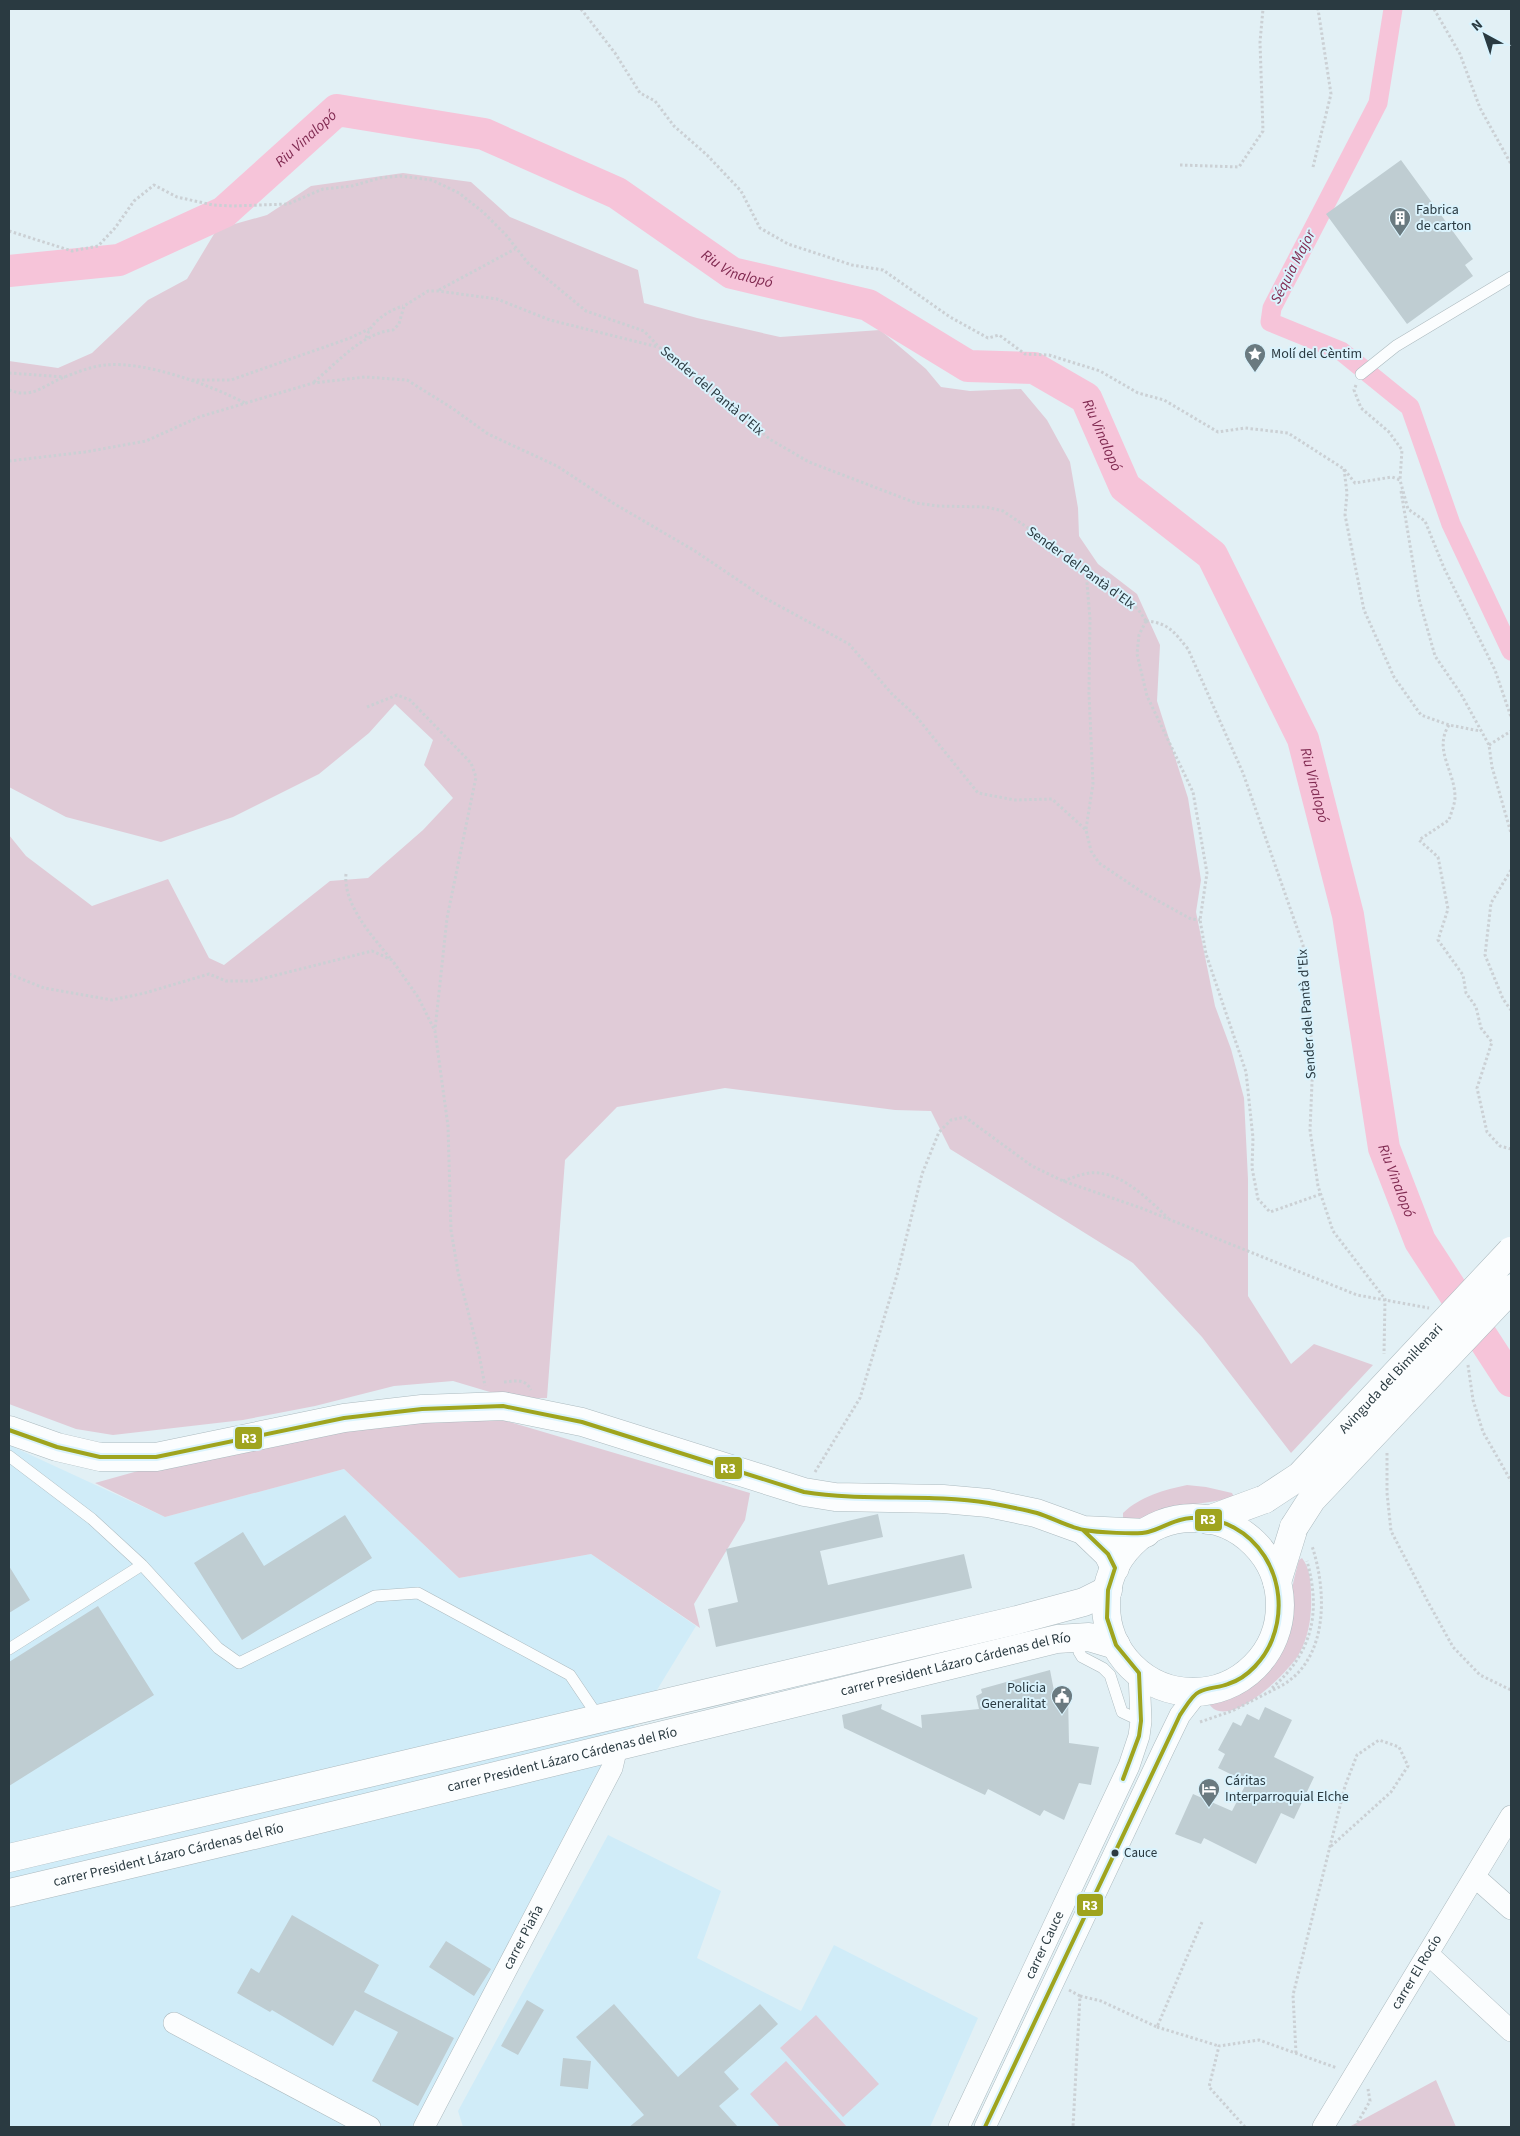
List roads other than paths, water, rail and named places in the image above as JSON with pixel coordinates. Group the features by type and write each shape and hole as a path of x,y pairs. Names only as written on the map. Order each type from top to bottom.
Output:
{"main road":[{"name":"Avinguda del Bimil·lenari","path":"1208,1520 1265,1499 1300,1476 1511,1252"},
{"name":"Avinguda del Bimil·lenari","path":"1277,1582 1302,1532 1312,1498 1511,1289"},
{"path":"9,1430 57,1447 100,1457 156,1457 344,1418 422,1409 503,1406 582,1422 804,1492 835,1497 943,1499 988,1504 1036,1513 1083,1530 1146,1533"},
{"path":"1083,1530 1108,1554 1112,1579 1107,1618 1116,1645 1140,1674 1174,1690 1198,1692 1230,1684 1247,1673 1262,1659 1272,1642 1278,1622 1280,1602 1277,1582 1269,1563 1257,1546 1235,1528 1208,1520 1176,1520 1146,1533 1123,1554 1112,1579"},
{"name":"carrer President Lázaro Cárdenas del Río","path":"9,1858 1051,1612 1084,1602 1112,1579"},
{"name":"carrer President Lázaro Cárdenas del Río","path":"9,1892 1048,1642 1088,1637 1116,1645"}],"street":[{"name":"carrer Cauce","path":"959,2127 1129,1766 1142,1721 1140,1674"},
{"name":"carrer Cauce","path":"985,2127 1180,1715 1198,1692"},
{"name":"carrer Piaña","path":"424,2127 612,1768 617,1747"},
{"name":"carrer El Rocío","path":"1323,2127 1511,1816"},
{"path":"1475,1877 1511,1910"},
{"path":"1428,1954 1511,2031"},
{"path":"174,2023 370,2127"}],"lane":[{"path":"1360,374 1396,346 1511,277"},
{"path":"9,1456 92,1519 142,1565 218,1648 239,1663 375,1596 418,1593 570,1675 600,1720"},
{"path":"9,1649 142,1565"},
{"path":"1076,1637 1082,1657 1103,1668 1110,1675 1122,1712 1142,1721"},
{"path":"9,1645 22,1640"}],"waterway":[{"name":"Séquia Major","path":"1393,9 1378,103 1272,308 1270,322 1341,351 1410,407 1451,524 1511,651"},
{"name":"Riu Vinalopó","path":"9,271 119,260 224,212 337,110 484,134 617,193 732,273 868,305 968,366 1034,368 1086,398 1125,487 1212,555 1303,739 1348,915 1384,1148 1420,1241 1511,1381"}],"place":[{"name":"Fabrica de carton","path":"1400,237"},
{"name":"Molí del Cèntim","path":"1255,373"},
{"name":"Policia Generalitat","path":"1062,1715"},
{"name":"Cáritas Interparroquial Elche","path":"1209,1808"},
{"name":"Cauce","path":"1115,1853"}]}
